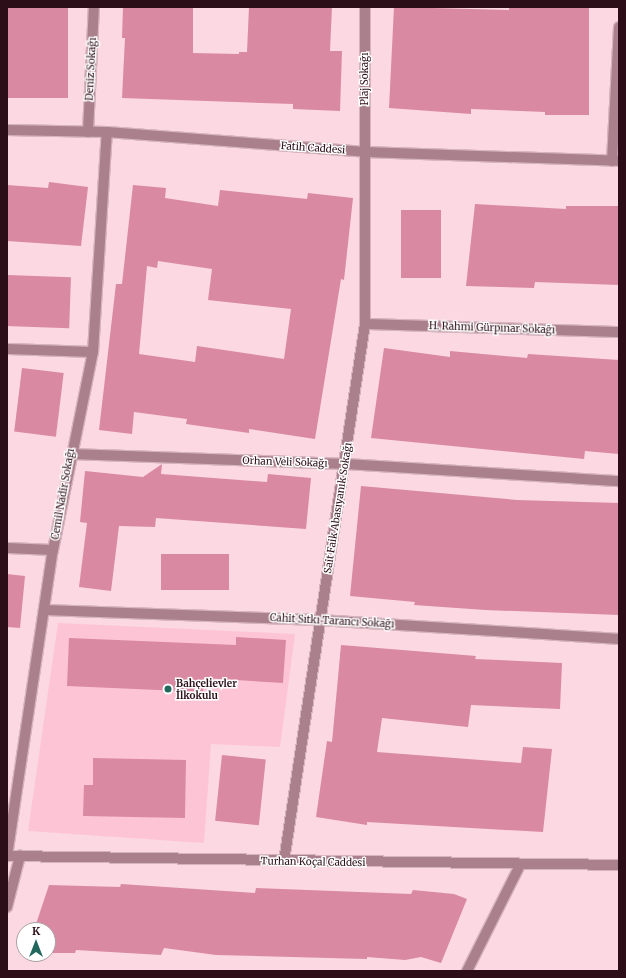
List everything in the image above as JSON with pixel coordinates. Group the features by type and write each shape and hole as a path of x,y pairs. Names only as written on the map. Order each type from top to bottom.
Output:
{"street":[{"name":"Deniz Sokağı","path":"88,132 94,7"},
{"name":"Plaj Sokağı","path":"365,7 365,152"},
{"path":"616,161 619,26"},
{"name":"Fatih Caddesi","path":"7,130 108,132 365,152 616,161"},
{"name":"Cemil Nadir Sokağı","path":"7,856 53,550 71,454 93,352 108,132"},
{"name":"Sait Faik Abasıyanık Sokağı","path":"284,861 319,620 346,464 365,324 365,152"},
{"name":"H. Rahmi Gürpınar Sokağı","path":"365,324 619,332"},
{"path":"7,348 93,352"},
{"name":"Orhan Veli Sokağı","path":"71,454 346,464 619,481"},
{"path":"7,548 53,550"},
{"name":"Cahit Sıtkı Tarancı Sokağı","path":"45,610 319,620 619,639"},
{"name":"Turhan Koçal Caddesi","path":"7,856 520,865 619,865"},
{"path":"7,907 20,856"},
{"path":"467,971 520,865"}],"shaded area":[{"name":"Bahçelievler İlkokulu","path":"58,623 295,634 280,747 211,744 204,843 28,831"}],"building":[{"path":"7,7 68,7 68,98 7,98"},
{"path":"123,7 193,7 193,53 239,54 239,52 247,52 249,7 332,7 330,51 342,51 340,111 293,109 293,104 122,98 125,38 122,38"},
{"path":"394,7 509,10 509,7 589,7 589,115 545,115 545,112 471,109 471,114 389,108"},
{"path":"49,182 88,187 81,246 7,241 7,185 48,188"},
{"path":"133,185 166,188 165,198 218,206 220,190 307,199 308,193 353,198 344,280 341,279 315,439 249,429 249,433 186,424 187,419 134,412 132,434 99,430 116,284 122,284","holes":["158,261 212,269 208,300 291,309 284,359 197,346 195,362 139,354 147,266 157,268"]},
{"path":"475,204 566,209 566,206 619,206 619,285 535,282 534,288 466,286"},
{"path":"401,210 441,210 441,278 401,278"},
{"path":"7,275 71,277 69,328 7,326"},
{"path":"384,348 450,357 450,351 527,358 528,354 619,360 619,454 585,451 584,459 371,438"},
{"path":"22,368 64,373 56,437 14,432"},
{"path":"162,464 161,474 267,482 268,474 311,478 306,529 156,518 155,527 119,526 111,591 79,587 87,523 80,522 85,471 143,477"},
{"path":"361,486 517,500 619,503 619,615 485,610 414,605 415,602 350,596"},
{"path":"161,554 229,554 229,590 161,590"},
{"path":"7,574 25,576 20,628 7,627"},
{"path":"236,637 286,640 283,683 204,678 203,692 67,686 69,638 236,645"},
{"path":"341,645 476,656 475,659 562,663 560,709 471,705 468,727 382,718 377,752 521,763 523,747 552,749 543,832 367,822 367,825 316,817 327,741 332,742"},
{"path":"222,755 266,760 259,825 215,821"},
{"path":"93,758 186,760 185,818 83,816 84,785 93,785"},
{"path":"121,884 255,893 256,888 411,894 413,890 454,894 467,899 441,963 421,957 405,960 367,957 367,959 216,955 164,948 161,955 76,950 75,953 56,953 56,922 37,922 49,885 120,887"}],"place":[{"name":"Bahçelievler İlkokulu","path":"168,689"}]}
